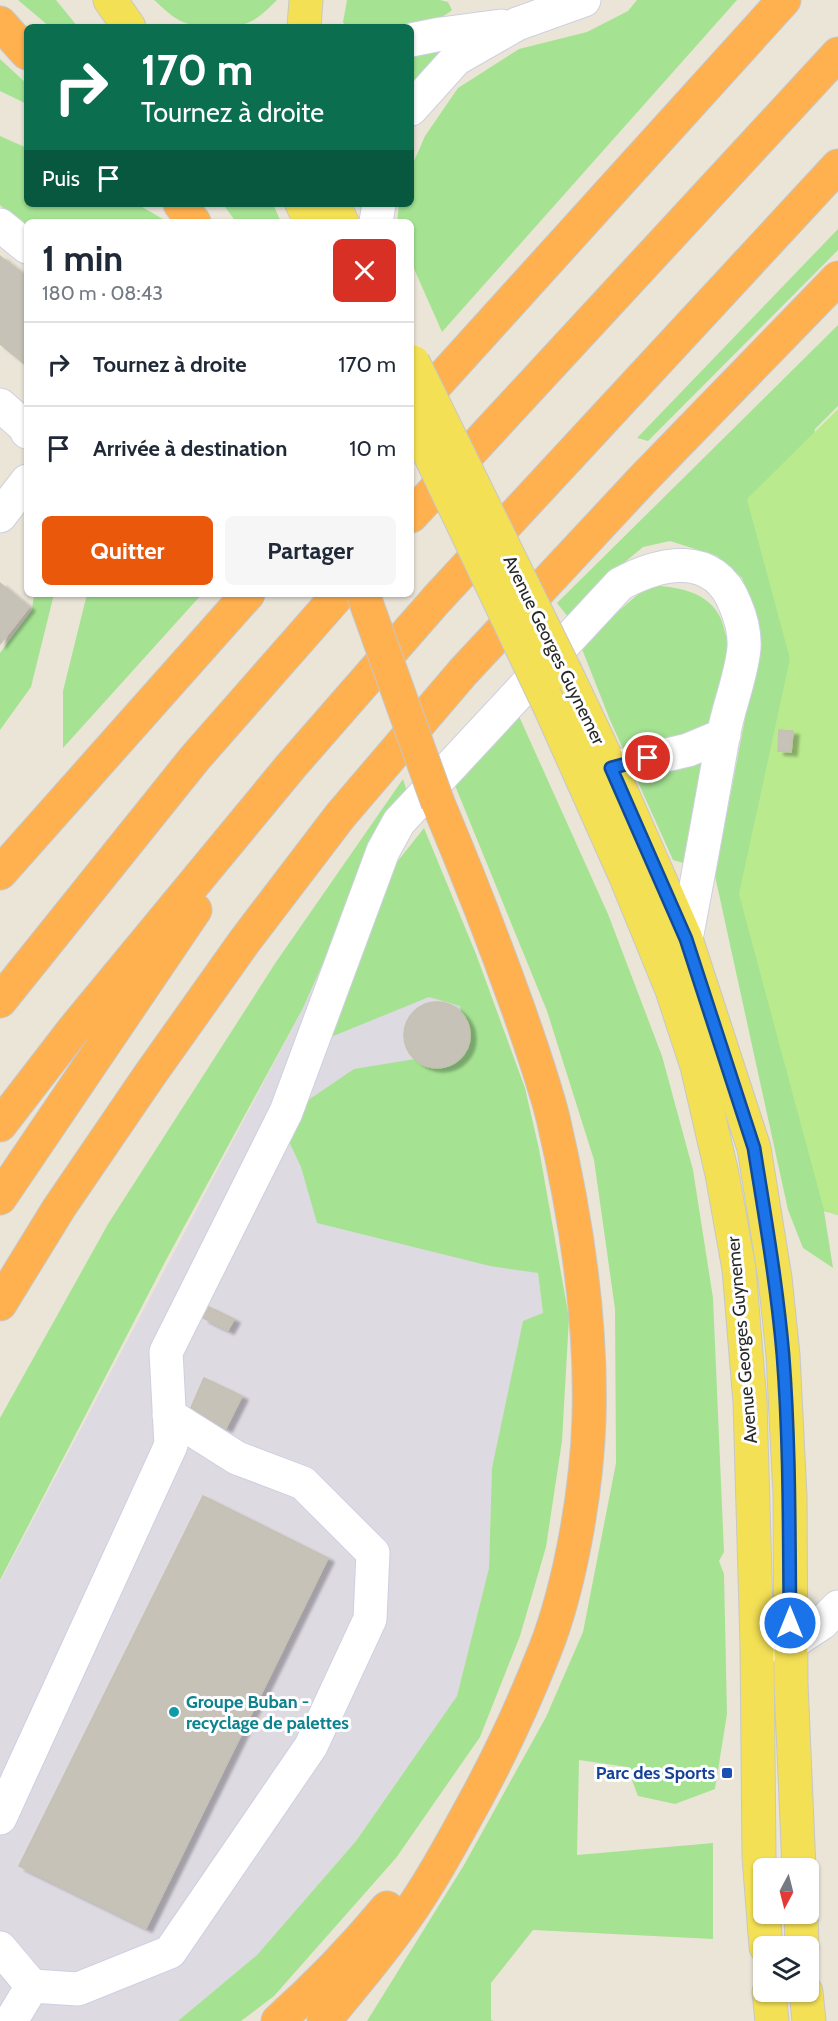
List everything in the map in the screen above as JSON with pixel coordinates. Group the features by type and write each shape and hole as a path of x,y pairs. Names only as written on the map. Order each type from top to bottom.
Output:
{"highway":[{"path":"414,411 784,0"},
{"path":"0,23 17,46"},
{"path":"414,513 838,54"},
{"path":"0,1125 74,1029 291,766 436,600 838,166"},
{"path":"182,207 192,219"},
{"path":"0,1304 59,1208 149,1076 244,942 340,816 463,672 643,479 838,278"},
{"path":"0,873 245,597"},
{"path":"0,1001 195,758 336,597"},
{"path":"324,2021 380,1953 422,1894 498,1757 546,1648 568,1572 581,1496 589,1421 586,1308 576,1233 552,1115 489,926 438,803 364,597"},
{"path":"0,1198 291,766"},
{"path":"278,2021 361,1940 402,1891 453,1823 498,1757"}],"main road":[{"path":"304,24 306,0"},
{"name":"Avenue Georges Guynemer","path":"414,364 611,768 686,939 754,1148 775,1278 783,1355 790,1496 790,1644 799,1858"},
{"name":"Avenue Georges Guynemer","path":"414,420 550,707 625,875 672,990 697,1066 722,1174 739,1269 750,1402 757,1645 759,1857 765,1936"},
{"path":"740,1289 765,1385 773,1618 790,1644"},
{"path":"771,2002 772,2021"},
{"path":"807,2002 809,2021"}],"street":[{"path":"414,106 456,59 517,24 585,0"},
{"path":"414,39 441,33 517,24"},
{"path":"0,225 24,245"},
{"path":"0,405 24,426"},
{"path":"0,516 24,485"},
{"path":"0,1818 171,1445 166,1352 286,1112 383,851 399,822 620,584 641,572 673,565 700,567 723,584 733,597 742,627 744,647 724,735 686,939"},
{"path":"611,768 688,750 724,735"},
{"path":"0,1948 32,1986 78,1989 170,1952 311,1746 370,1620 373,1553 303,1483 237,1458 169,1415"},
{"path":"757,1645 790,1644 822,1623 838,1607"},
{"path":"11,2021 32,1986"}],"shaded area":[{"path":"350,902 456,950 523,1152 543,1313 492,1468 489,1568 457,1696 356,1841 257,1955 178,2021 0,2021 0,1582 303,1008"}],"green space":[{"path":"18,0 56,0 76,24 46,24"},
{"path":"154,0 277,0 262,14 245,24 188,24"},
{"path":"347,0 440,0 448,2 452,10 430,22 416,25 344,24"},
{"path":"637,0 737,0 442,332 414,269 414,219 397,219 399,207 414,207 414,161 425,136 458,88 519,49 587,32 628,11"},
{"path":"445,47 414,84 414,49"},
{"path":"0,59 24,81 24,103 0,91"},
{"path":"0,136 24,147 24,207 142,207 163,219 24,219 24,227 0,205"},
{"path":"225,207 274,207 280,219 234,219"},
{"path":"838,229 838,250 648,441 637,438"},
{"path":"838,325 838,406 815,429 805,505 838,1215 824,1211 833,1268 803,1248 788,1210 715,876 755,666 754,612 742,578 717,556 670,541 643,547 607,577 568,617 557,603"},
{"path":"838,409 838,1215 824,1210 739,894 790,659 747,499"},
{"path":"649,585 680,589 700,596 708,602 721,619 729,646 687,864 673,860 610,720 580,644"},
{"path":"34,597 53,597 31,687 0,730 0,653 32,610"},
{"path":"86,597 199,597 63,748 63,691"},
{"path":"518,714 608,914 662,1056 693,1170 713,1298 724,1552 719,1561 724,1574 727,1714 715,1789 675,1804 638,1796 627,1767 579,1760 577,1855 713,1843 713,1939 533,1930 491,1983 491,2020 494,2021 367,2021 464,1865 546,1717 583,1632 616,1463 615,1309 594,1160 547,1011 454,783"},
{"path":"403,779 408,795 377,842 303,1008 166,1260 0,1580 0,1418 108,1224 276,962"},
{"path":"424,828 476,954 525,1088 539,1149 569,1318 562,1441 546,1547 520,1636 480,1737 396,1858 274,1996 241,2021 178,2021 257,1955 356,1841 457,1696 489,1568 492,1468 523,1321 543,1313 538,1273 490,1266 317,1223 301,1167 285,1133 298,1107 354,1069 452,1053 465,1036 460,1006 429,997 326,1039 393,867"}],"building":[{"path":"0,256 24,275 24,364 0,344"},
{"path":"0,583 29,607 0,644"},
{"path":"779,730 793,731 791,752 778,751"},
{"path":"431,1002 443,1002 455,1007 465,1017 470,1035 468,1048 455,1063 443,1068 431,1068 419,1063 409,1053 404,1041 404,1029 409,1017 419,1007"},
{"path":"209,1307 234,1319 228,1330 203,1318"},
{"path":"204,1378 242,1396 226,1428 190,1410"},
{"name":"Groupe Buban - recyclage de palettes","path":"203,1496 328,1558 146,1928 19,1866"}],"place":[{"name":"Groupe Buban - recyclage de palettes","path":"174,1712"},
{"name":"Parc des Sports","path":"727,1773"}],"route":[{"path":"648,758 611,768 686,939 754,1148 758,1170 775,1278 783,1355 790,1496 790,1623"}]}
